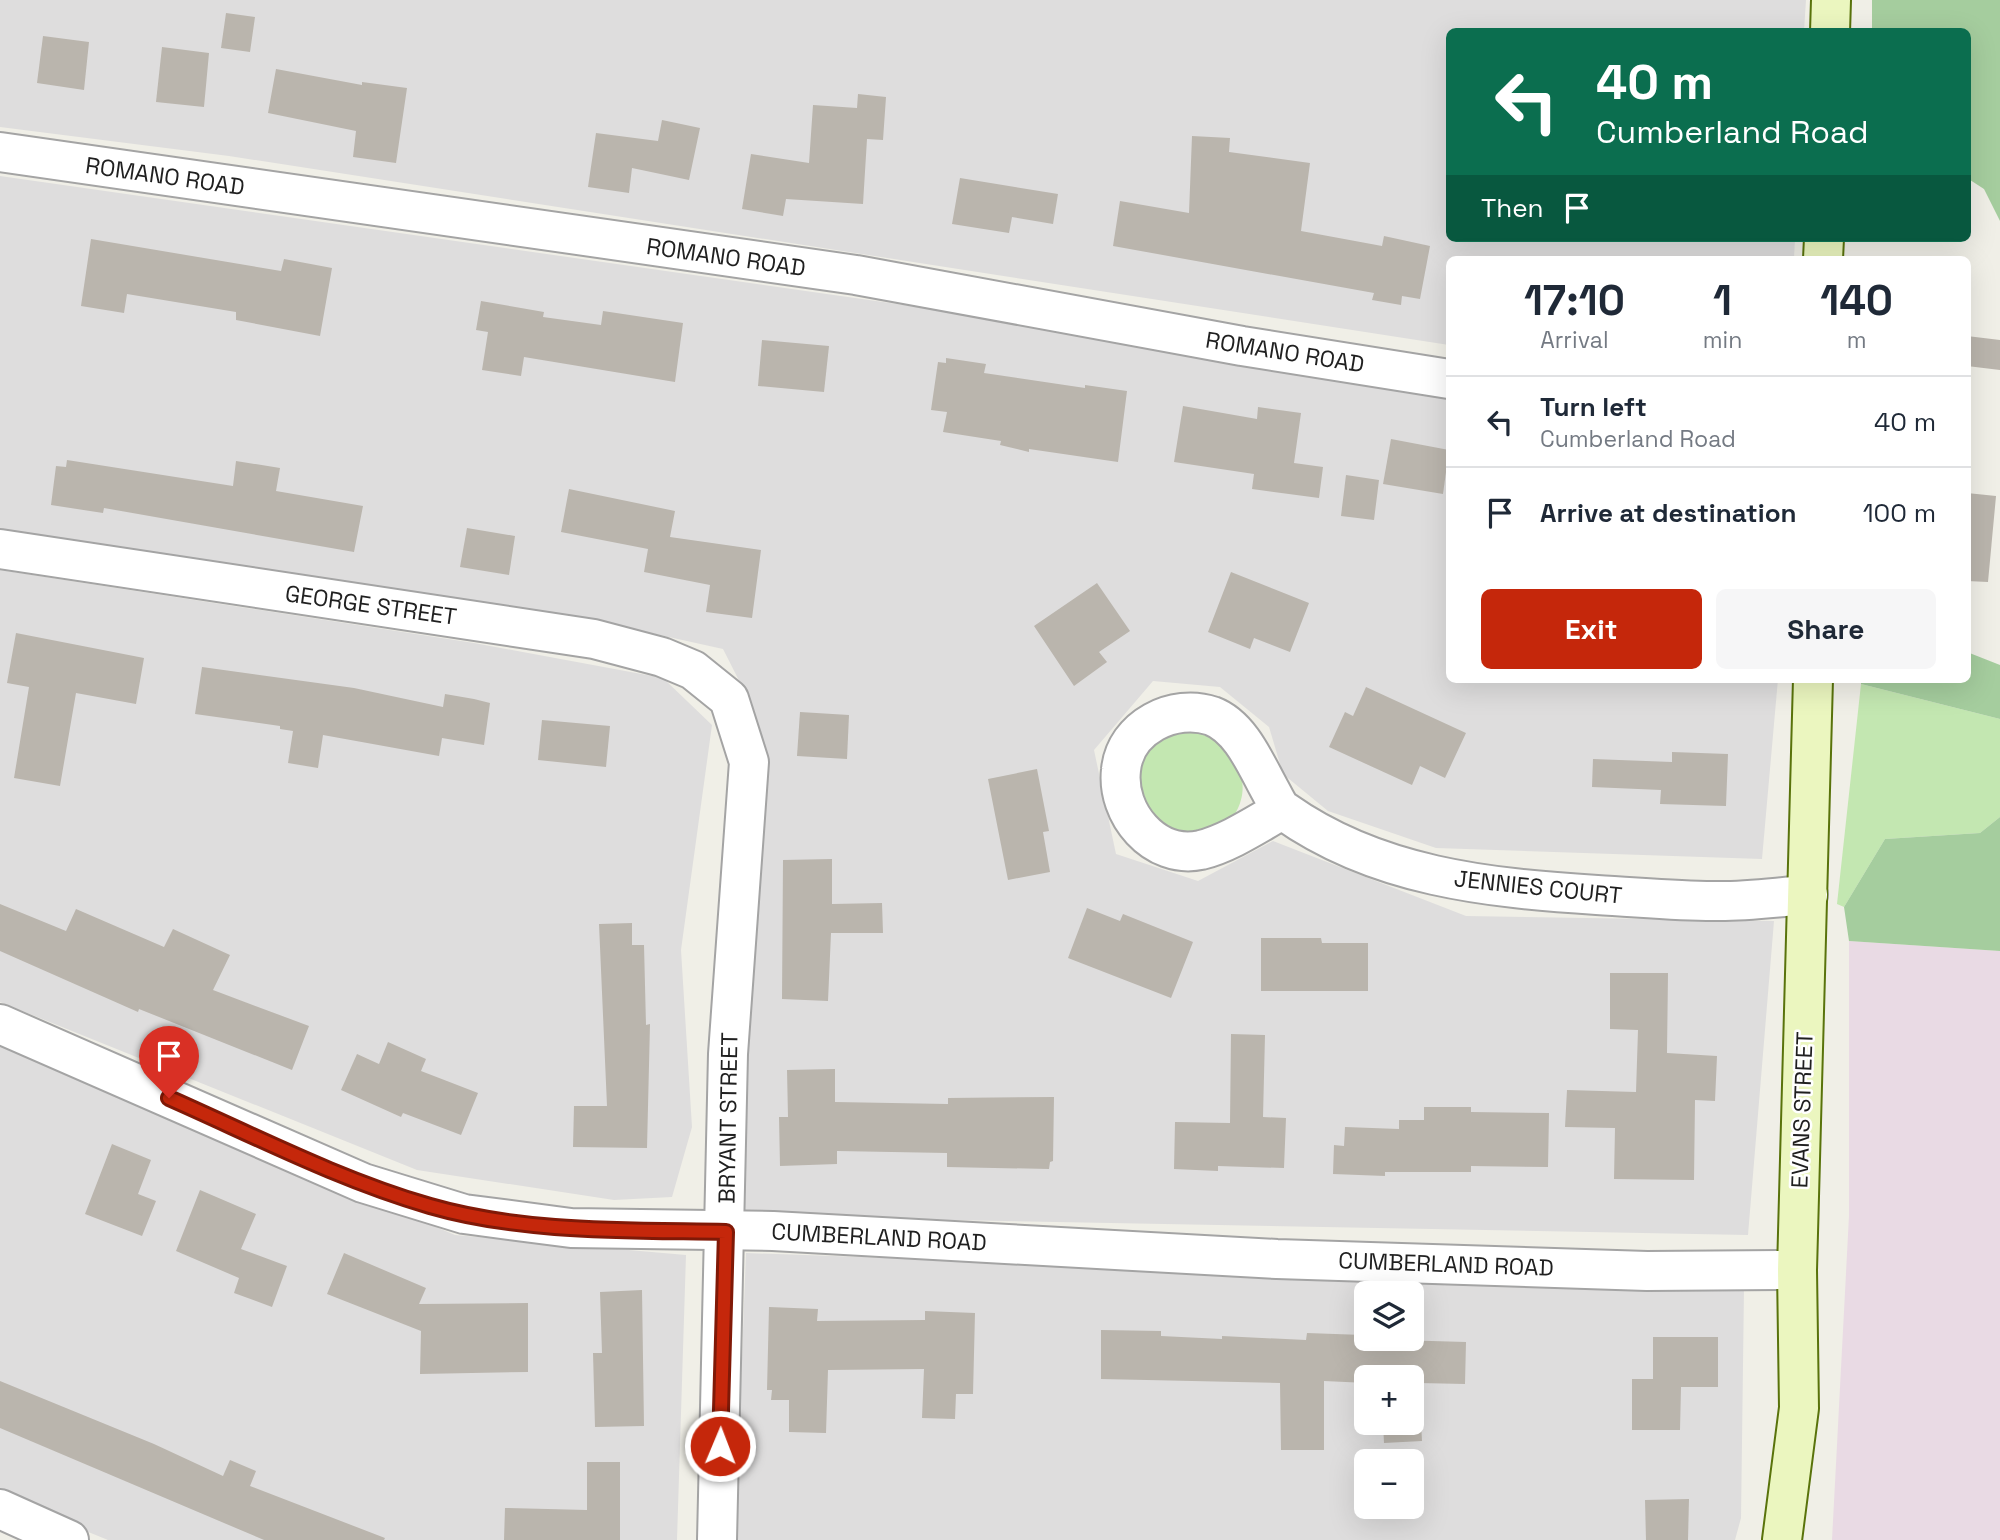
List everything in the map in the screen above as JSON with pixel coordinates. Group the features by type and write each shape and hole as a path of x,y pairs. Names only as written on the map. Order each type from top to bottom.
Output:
{"street":[{"path":"1830,28 1831,0"},
{"name":"ROMANO ROAD","path":"0,152 856,275 1241,346 1446,379"},
{"name":"GEORGE STREET","path":"0,549 594,639 662,657 692,670 729,699"},
{"name":"EVANS STREET","path":"1782,1540 1799,1408 1797,1270 1813,683"},
{"name":"BRYANT STREET","path":"718,1540 728,1054 749,762 729,699"},
{"name":"JENNIES COURT","path":"1282,810 1353,850 1385,863 1453,881 1525,890 1715,902 1808,895"},
{"name":"CUMBERLAND ROAD","path":"0,1024 363,1183 430,1206 464,1214 571,1228 773,1231 1277,1259 1647,1271 1797,1270"},
{"path":"0,1509 69,1540"}],"shaded area":[{"path":"0,0 1806,0 1804,28 1446,28 1446,242 1795,242 1794,256 1446,256 1446,345 229,156 0,127"},
{"path":"0,176 904,305 1446,390 1446,683 1778,683 1762,859 1436,848 1328,811 1283,774 1269,727 1220,687 1153,681 1094,750 1116,854 1198,881 1273,841 1466,916 1774,921 1748,1235 741,1216 742,1136 764,805 755,712 723,649 583,618 0,533"},
{"path":"0,570 474,643 663,678 712,725 681,950 692,1127 672,1197 614,1200 417,1170 0,1002"},
{"path":"1849,941 2000,951 2000,1540 1832,1540 1849,1216"},
{"path":"0,1044 455,1235 686,1255 677,1540 108,1540 0,1496"},
{"path":"746,1253 1744,1288 1741,1518 1735,1540 735,1540"}],"green space":[{"path":"1872,0 2000,0 2000,221 1984,189 1971,181 1971,28 1872,28"},
{"path":"1971,654 2000,665 2000,719 1861,684 1971,683"},
{"path":"1861,684 2000,719 2000,817 1980,833 1885,839 1844,907 1837,904"},
{"path":"1193,730 1206,735 1227,751 1241,774 1243,787 1241,800 1233,817 1206,839 1153,831 1134,765 1157,737"},
{"path":"2000,817 2000,951 1849,941 1844,907 1885,839 1980,833"}],"building":[{"path":"226,13 255,17 250,52 221,48"},
{"path":"43,36 89,42 84,90 37,83"},
{"path":"162,47 209,53 204,107 156,102"},
{"path":"276,69 362,85 362,82 407,88 396,163 353,157 356,131 268,113"},
{"path":"858,94 886,97 883,140 867,139 863,204 786,199 783,216 742,209 751,154 809,163 813,105 857,108"},
{"path":"662,120 700,128 689,180 632,168 629,193 588,187 596,133 658,141"},
{"path":"1192,136 1230,138 1229,152 1310,163 1301,231 1382,246 1384,236 1430,246 1420,299 1402,296 1401,305 1372,300 1374,293 1113,246 1120,201 1189,213"},
{"path":"960,178 1058,194 1053,224 1012,217 1009,233 952,224"},
{"path":"91,239 281,271 284,259 332,268 320,336 236,320 236,312 127,294 124,313 81,306"},
{"path":"481,301 544,312 543,317 601,325 603,311 683,323 675,382 524,357 521,376 482,370 488,332 476,330"},
{"path":"1971,336 2000,340 2000,370 1971,366"},
{"path":"762,340 829,346 824,392 758,386"},
{"path":"946,358 986,364 984,373 1085,388 1085,385 1127,391 1118,462 1029,449 1029,452 1000,445 1001,441 943,432 947,412 931,410 938,362 946,363"},
{"path":"1183,406 1257,419 1258,407 1301,413 1294,463 1323,467 1319,498 1252,489 1254,474 1174,462"},
{"path":"1391,439 1446,449 1443,494 1383,484"},
{"path":"67,460 233,486 236,461 280,468 276,491 363,506 354,552 104,508 103,513 51,505 56,466 66,467"},
{"path":"1346,475 1379,480 1374,520 1341,516"},
{"path":"569,489 675,511 670,537 761,550 752,618 706,612 710,585 644,572 648,549 561,532"},
{"path":"1971,493 1996,496 1988,582 1971,581"},
{"path":"467,528 515,536 509,575 460,567"},
{"path":"1231,572 1309,603 1290,652 1254,638 1250,649 1208,632"},
{"path":"1097,583 1130,631 1099,652 1107,662 1074,686 1034,626"},
{"path":"16,633 144,658 136,704 76,693 60,786 14,778 29,687 7,683"},
{"path":"202,667 354,688 443,707 445,694 490,703 484,745 442,738 439,756 323,735 318,768 288,763 293,731 280,729 280,726 195,714"},
{"path":"1366,687 1466,733 1445,778 1420,766 1412,785 1329,747 1345,712 1353,716"},
{"path":"800,712 849,715 847,759 797,756"},
{"path":"542,720 610,726 606,767 538,760"},
{"path":"1672,752 1728,754 1726,806 1660,804 1661,790 1592,787 1593,759 1672,762"},
{"path":"1037,769 1049,831 1043,832 1050,872 1008,880 988,779"},
{"path":"832,859 832,904 882,903 883,933 831,933 828,1001 782,999 783,860"},
{"path":"0,904 66,931 76,909 164,947 173,929 230,955 213,990 309,1026 292,1070 139,1009 138,1012 0,951"},
{"path":"1087,908 1120,921 1123,914 1193,942 1171,998 1068,958"},
{"path":"632,923 632,945 644,945 646,1025 650,1024 647,1148 573,1147 574,1106 607,1106 599,924"},
{"path":"1261,938 1321,938 1322,943 1368,943 1368,991 1261,991"},
{"path":"1610,973 1668,973 1667,1053 1717,1056 1715,1101 1695,1100 1694,1180 1614,1179 1615,1128 1565,1127 1567,1090 1636,1092 1638,1030 1610,1029"},
{"path":"1231,1034 1265,1035 1263,1117 1286,1118 1284,1168 1218,1166 1218,1171 1174,1169 1175,1122 1230,1123"},
{"path":"388,1042 426,1059 421,1071 478,1093 461,1135 403,1113 401,1117 341,1090 357,1054 379,1064"},
{"path":"835,1069 835,1102 948,1104 948,1098 1054,1097 1053,1161 1050,1162 1049,1169 947,1167 947,1153 837,1151 837,1164 780,1166 779,1117 788,1117 787,1070"},
{"path":"1424,1107 1471,1107 1471,1112 1549,1113 1548,1167 1471,1166 1471,1172 1385,1172 1385,1176 1333,1174 1334,1145 1344,1146 1345,1127 1399,1129 1399,1120 1424,1120"},
{"path":"112,1144 151,1160 138,1194 156,1201 142,1236 85,1214"},
{"path":"200,1190 256,1214 241,1249 287,1266 272,1307 234,1293 239,1278 176,1251"},
{"path":"344,1253 426,1288 419,1304 528,1303 528,1372 420,1374 421,1331 327,1294"},
{"path":"642,1290 644,1426 595,1427 593,1353 602,1353 600,1292"},
{"path":"769,1307 818,1309 817,1321 925,1320 925,1311 975,1313 973,1394 956,1394 955,1419 922,1418 924,1369 828,1370 826,1433 789,1432 789,1400 771,1400 772,1390 767,1390"},
{"path":"1101,1330 1161,1331 1161,1336 1222,1339 1222,1336 1306,1340 1307,1333 1354,1335 1354,1351 1424,1351 1424,1341 1466,1342 1465,1384 1424,1383 1424,1365 1354,1365 1354,1382 1324,1381 1324,1450 1281,1450 1280,1383 1101,1379"},
{"path":"1653,1337 1718,1337 1718,1387 1681,1387 1680,1430 1632,1430 1632,1379 1653,1379"},
{"path":"0,1381 154,1444 223,1476 230,1460 256,1471 250,1486 385,1538 264,1540 0,1428"},
{"path":"1384,1435 1422,1435 1422,1441 1384,1443"},
{"path":"587,1462 620,1462 620,1540 504,1540 505,1508 587,1510"},
{"path":"1689,1499 1688,1540 1646,1540 1645,1500"}],"route":[{"path":"169,1098 363,1183 430,1206 464,1214 571,1228 726,1232 720,1446"}]}
